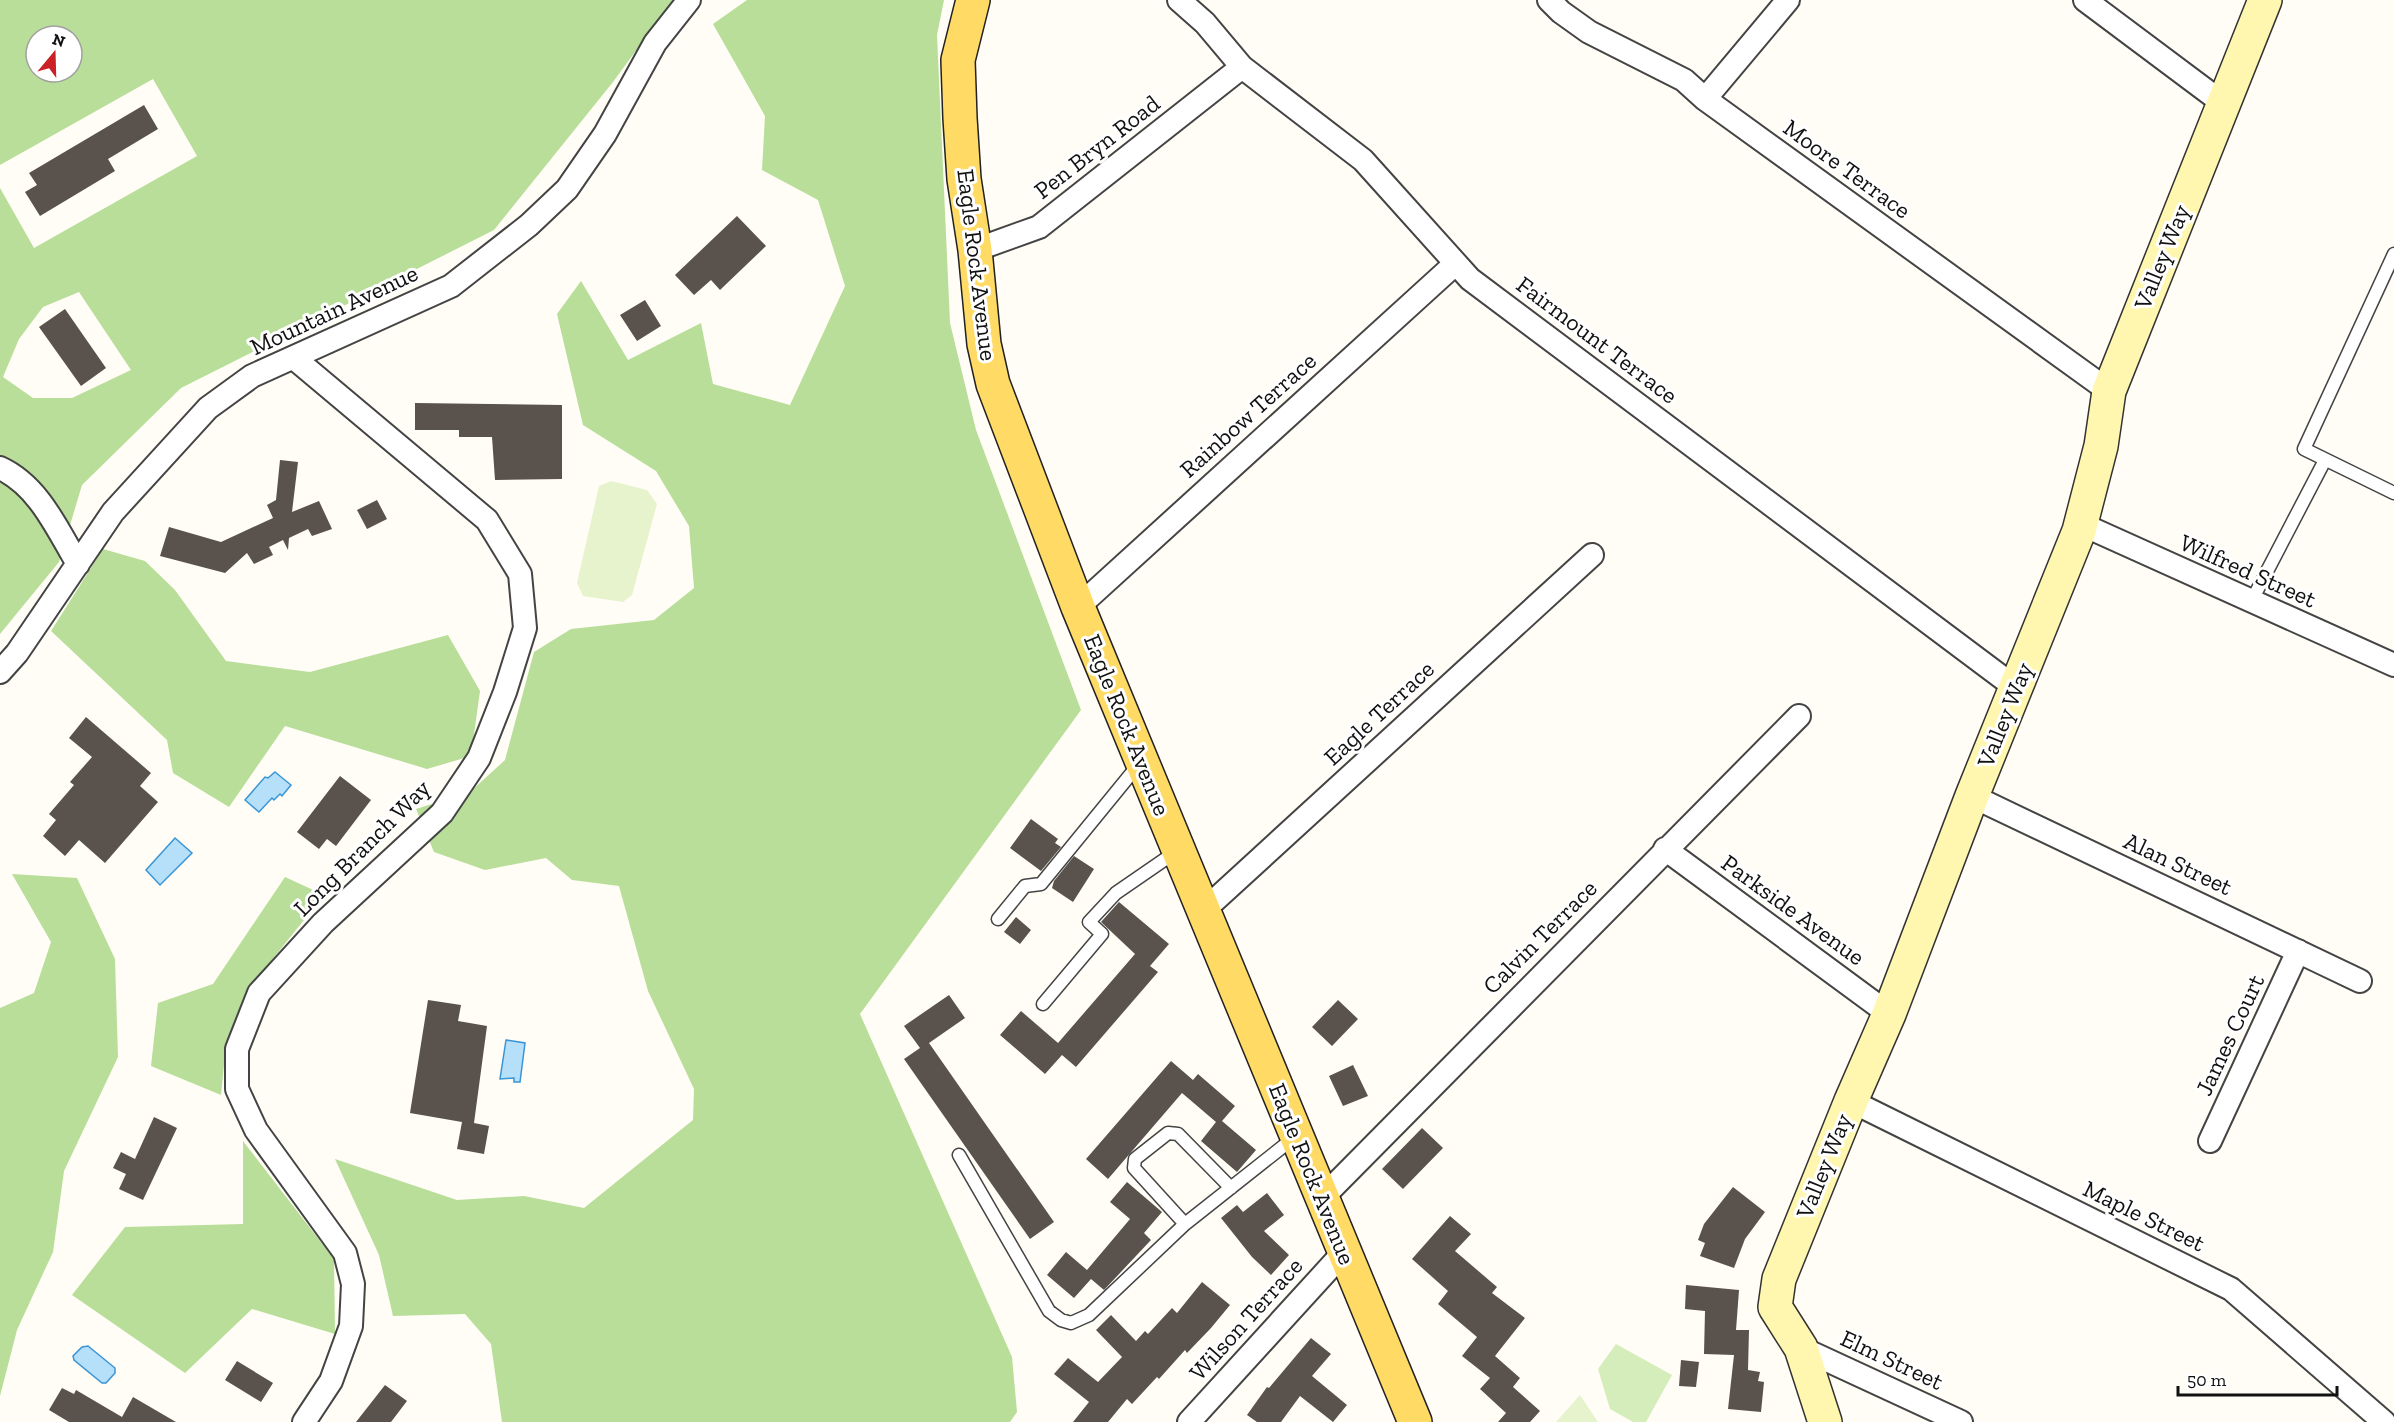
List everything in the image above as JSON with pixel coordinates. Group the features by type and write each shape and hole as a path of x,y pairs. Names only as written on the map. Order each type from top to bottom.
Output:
{"main road":[{"name":"Eagle Rock Avenue","path":"973,0 958,60 964,179 975,250 984,344 993,384 1078,607 1414,1422"}],"street":[{"name":"Mountain Avenue","path":"0,672 17,653 113,512 208,408 252,376 451,285 528,225 567,189 605,134 655,43 689,0"},
{"name":"Fairmount Terrace","path":"1179,0 1205,23 1242,67 1363,160 1470,279 2016,688"},
{"name":"Moore Terrace","path":"1549,0 1561,12 1589,32 1684,80 1705,99 2109,391"},
{"path":"1705,99 1788,0"},
{"path":"2085,0 2224,104"},
{"name":"Valley Way","path":"1825,1422 1801,1348 1775,1307 1779,1279 1889,1014 1972,796 2080,524 2101,446 2109,391 2265,0"},
{"name":"Pen Bryn Road","path":"975,250 1039,227 1242,67"},
{"name":"Rainbow Terrace","path":"1078,607 1455,264"},
{"name":"Long Branch Way","path":"294,358 487,520 520,574 525,628 505,692 479,758 442,813 323,923 259,993 237,1048 237,1089 256,1130 345,1253 353,1284 351,1326 332,1381 304,1422"},
{"path":"0,468 12,474 40,500 78,564"},
{"name":"Wilfred Street","path":"2080,524 2394,665"},
{"name":"Eagle Terrace","path":"1203,911 1592,555"},
{"name":"Calvin Terrace","path":"1322,1198 1799,716"},
{"name":"Alan Street","path":"1972,796 2360,981"},
{"name":"Parkside Avenue","path":"1665,849 1889,1014"},
{"name":"James Court","path":"2210,1141 2298,951"},
{"name":"Maple Street","path":"1851,1101 2231,1289 2386,1422"},
{"name":"Wilson Terrace","path":"1189,1422 1344,1252"},
{"name":"Elm Street","path":"1801,1348 1961,1422"},
{"path":"2386,1422 2394,1415"}],"lane":[{"path":"2394,254 2304,449 2394,493"},
{"path":"2252,602 2325,460"},
{"path":"998,919 1025,886 1041,884 1142,761"},
{"path":"1043,1004 1102,934 1089,922 1116,893 1178,850"},
{"path":"1185,1224 1134,1168 1135,1159 1168,1133 1178,1134 1231,1188"},
{"path":"959,1155 1049,1311 1061,1320 1071,1323 1089,1315 1185,1224 1296,1136"}],"green space":[{"path":"0,0 673,0 613,82 494,230 181,388 82,485 59,562 0,634 0,188 34,248 197,156 153,79 0,165","holes":["79,292 131,370 72,398 33,398 3,377 19,339 43,307"]},
{"path":"747,0 944,0 937,35 950,323 976,430 1081,710 860,1014 1012,1357 1017,1412 1010,1422 502,1422 491,1344 465,1314 393,1316 379,1255 335,1159 457,1200 524,1196 584,1208 693,1120 694,1089 648,991 619,886 572,880 546,858 485,870 434,852 416,809 470,792 505,760 534,652 571,629 654,620 694,588 689,526 656,471 583,425 557,314 581,281 628,360 701,323 713,384 790,405 845,286 818,200 762,170 765,116 713,24"},
{"path":"611,481 647,490 657,504 632,595 623,602 583,596 577,583 599,486"},
{"path":"103,549 145,561 175,590 226,661 310,672 448,635 480,691 471,756 427,769 285,726 229,807 173,773 167,740 51,631"},
{"path":"12,874 77,878 115,959 118,1057 64,1171 53,1252 17,1330 0,1396 0,1008 34,993 51,942"},
{"path":"285,877 324,895 259,976 226,1045 221,1095 151,1066 158,1003 213,984"},
{"path":"243,1141 334,1259 335,1334 252,1309 185,1373 72,1295 125,1227 243,1224"},
{"path":"1616,1344 1672,1375 1646,1422 1633,1422 1610,1409 1598,1369"},
{"path":"1580,1395 1598,1422 1556,1422"}],"water":[{"path":"275,772 291,785 282,796 280,794 274,800 272,798 259,812 245,800 265,777 268,778"},
{"path":"175,838 192,853 160,885 146,870"},
{"path":"506,1040 525,1043 520,1082 514,1082 514,1078 500,1079"},
{"path":"88,1346 115,1368 115,1373 106,1383 102,1383 74,1360 73,1356 82,1347"}],"building":[{"path":"144,105 158,129 108,159 115,171 40,216 25,192 37,185 29,173"},
{"path":"737,216 766,246 720,290 711,280 694,295 675,275"},
{"path":"645,300 661,326 637,341 620,315"},
{"path":"65,309 106,368 81,386 39,327"},
{"path":"415,403 562,405 562,479 495,480 492,437 459,437 459,430 415,430"},
{"path":"280,460 298,462 292,512 319,501 332,529 312,536 308,529 289,538 288,550 283,540 269,547 273,555 254,564 247,553 225,573 160,556 169,527 221,542 273,518 267,505 276,500"},
{"path":"377,500 387,519 367,529 357,510"},
{"path":"86,717 151,773 140,786 158,802 105,863 79,840 65,856 43,836 56,820 49,814 74,785 70,782 92,757 69,738"},
{"path":"340,776 371,800 336,846 327,839 319,849 297,832"},
{"path":"1031,819 1058,839 1055,843 1061,847 1041,871 1010,848"},
{"path":"1074,856 1094,869 1073,902 1052,888 1054,881"},
{"path":"1119,902 1169,944 1150,966 1158,972 1076,1067 1062,1055 1045,1074 1000,1035 1021,1011 1058,1043 1135,954 1101,922"},
{"path":"1016,917 1031,930 1020,944 1004,932"},
{"path":"949,995 965,1018 929,1043 1054,1222 1030,1239 904,1059 920,1048 904,1026"},
{"path":"428,1000 461,1005 458,1021 487,1026 474,1123 489,1126 484,1154 457,1149 462,1122 410,1113"},
{"path":"1338,1000 1358,1019 1332,1046 1312,1027"},
{"path":"1171,1061 1193,1080 1198,1074 1235,1106 1222,1121 1256,1150 1237,1172 1201,1141 1216,1122 1182,1093 1108,1179 1086,1159"},
{"path":"1353,1065 1368,1096 1343,1106 1329,1076"},
{"path":"154,1117 177,1128 143,1200 119,1189 126,1174 113,1168 121,1152 135,1159"},
{"path":"1422,1128 1443,1148 1403,1189 1382,1169"},
{"path":"1127,1182 1162,1212 1144,1233 1151,1240 1104,1290 1091,1279 1074,1298 1047,1275 1066,1252 1087,1270 1130,1219 1110,1202"},
{"path":"1733,1187 1765,1212 1745,1239 1734,1268 1700,1256 1705,1243 1698,1240 1704,1224"},
{"path":"1267,1193 1284,1215 1264,1231 1289,1255 1271,1275 1252,1257 1221,1218 1237,1205 1243,1212"},
{"path":"1450,1216 1471,1234 1455,1251 1497,1287 1492,1293 1525,1318 1495,1356 1520,1378 1513,1387 1540,1411 1530,1422 1498,1422 1506,1413 1480,1389 1490,1378 1462,1356 1477,1337 1438,1304 1448,1291 1412,1259"},
{"path":"1202,1282 1230,1305 1211,1328 1187,1353 1185,1350 1132,1404 1127,1399 1108,1422 1073,1422 1089,1402 1054,1374 1068,1358 1098,1382 1122,1357 1096,1330 1111,1315 1136,1341 1145,1331 1148,1334 1172,1308 1177,1313"},
{"path":"1686,1285 1739,1290 1736,1330 1749,1330 1748,1370 1760,1372 1758,1381 1764,1382 1761,1412 1728,1409 1734,1355 1704,1354 1705,1311 1685,1309"},
{"path":"1311,1338 1331,1354 1312,1376 1347,1405 1333,1422 1300,1396 1281,1422 1257,1422 1247,1415 1267,1387 1269,1388"},
{"path":"1681,1360 1699,1362 1696,1387 1679,1386"},
{"path":"237,1361 273,1383 261,1402 225,1380"},
{"path":"385,1385 407,1401 391,1422 356,1422"},
{"path":"62,1388 74,1394 76,1390 122,1417 133,1397 176,1422 69,1422 49,1410"}]}
